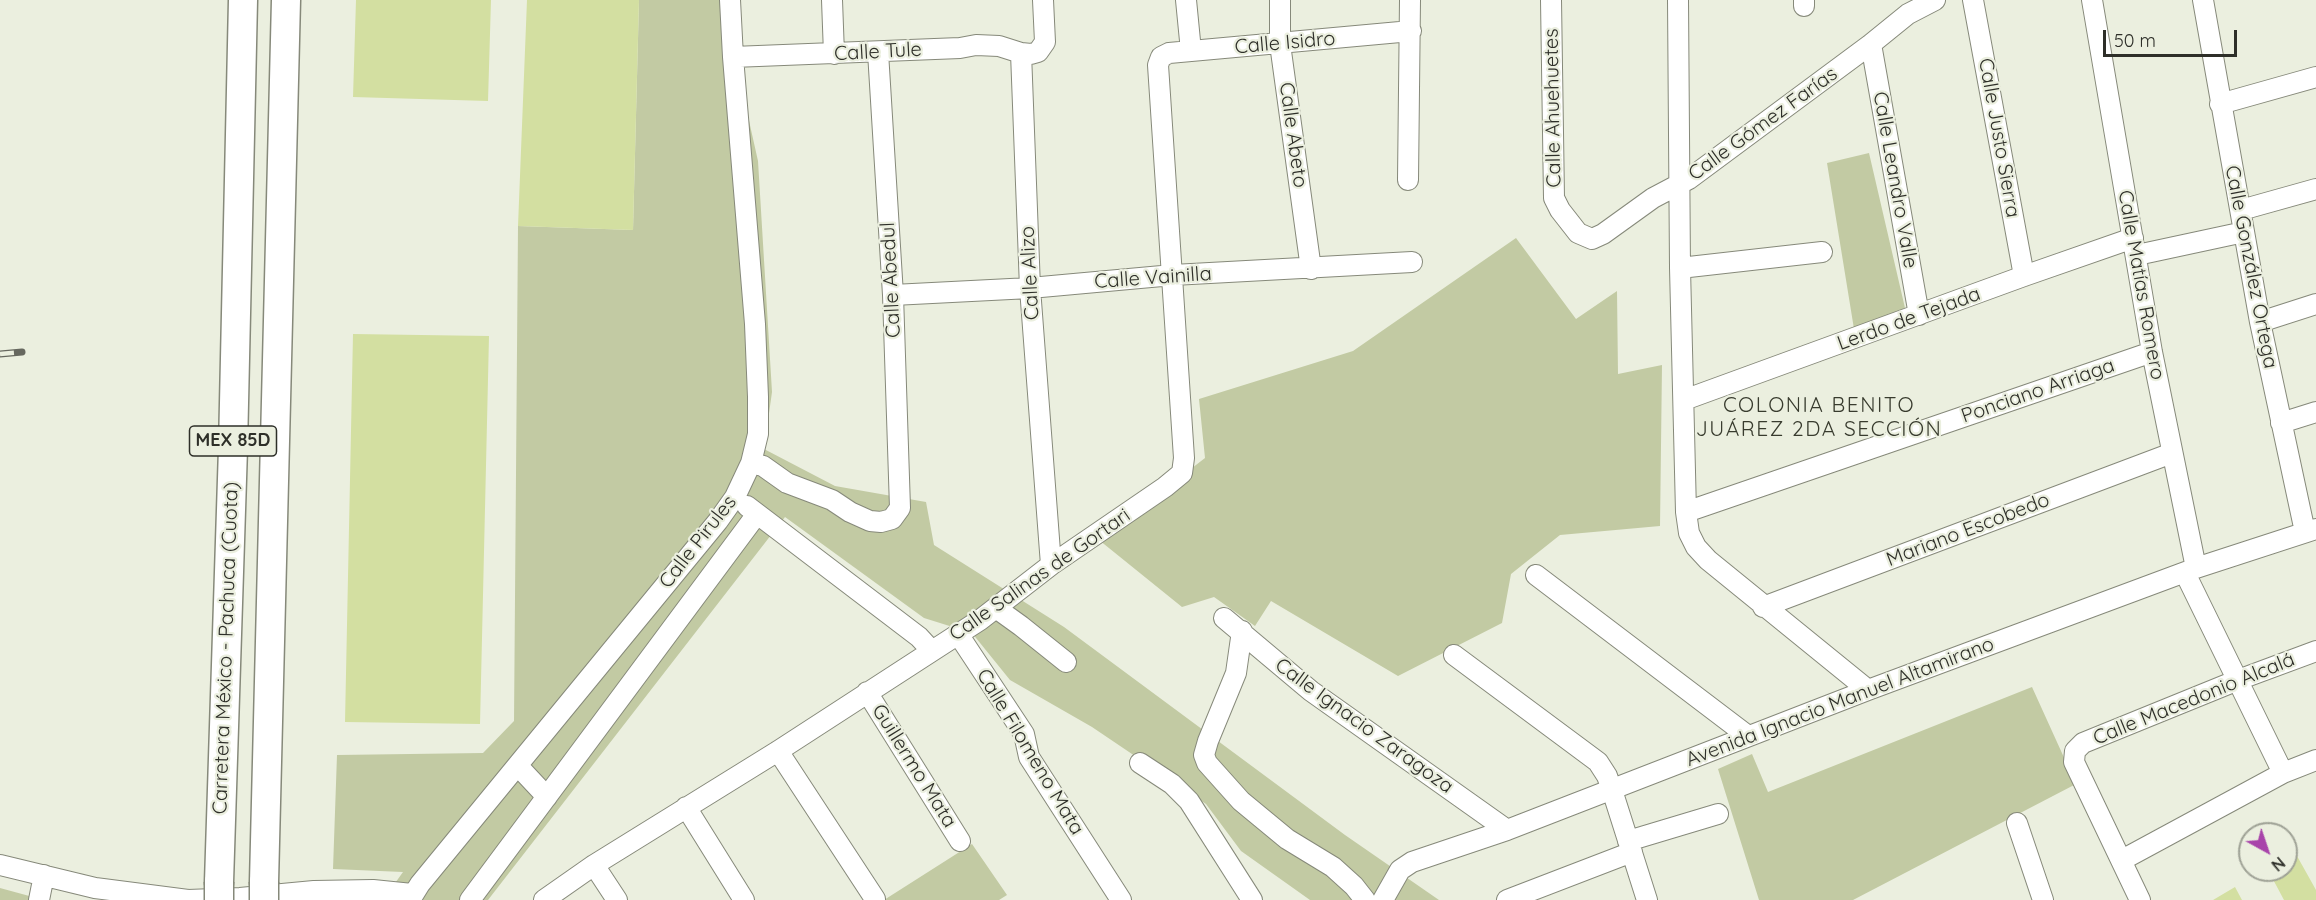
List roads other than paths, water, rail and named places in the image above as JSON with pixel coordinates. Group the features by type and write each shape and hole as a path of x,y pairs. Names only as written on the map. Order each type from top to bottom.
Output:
{"highway":[{"name":"Carretera México - Pachuca (Cuota)","path":"219,891 243,0"},
{"name":"MEX 85D","path":"264,891 286,0"}],"street":[{"name":"Calle Pirules","path":"411,897 712,528 735,497 751,463 758,435 755,324 730,0"},
{"path":"832,0 834,54"},
{"path":"1021,53 1038,52 1045,42 1043,0"},
{"path":"1186,0 1191,51"},
{"name":"Calle Abeto","path":"1280,0 1280,44 1311,269"},
{"path":"1408,180 1410,0"},
{"name":"Calle Ahuehuetes","path":"1551,0 1554,198 1560,210 1578,233 1587,238"},
{"path":"1678,0 1680,268 1686,512 1689,533 1696,548 1708,560 1868,690"},
{"name":"Calle Justo Sierra","path":"1973,0 2024,276"},
{"name":"Calle Matías Romero","path":"2092,0 2152,352 2172,453 2190,571 2238,680 2283,773"},
{"name":"Calle González Ortega","path":"2203,0 2260,322 2281,423 2311,530"},
{"name":"Calle Gómez Farías","path":"1587,238 1597,238 1653,198 1680,185 1928,1"},
{"name":"Calle Isidro","path":"1161,57 1169,53 1411,31"},
{"name":"Calle Leandro Valle","path":"1871,44 1919,315"},
{"name":"Calle Tule","path":"733,57 960,48 976,45 999,46 1021,53"},
{"name":"Calle Abedul","path":"751,463 763,466 788,483 832,500 859,517 870,521 880,522 892,519 900,508 893,295 878,52"},
{"name":"Calle Alizo","path":"1021,53 1030,288 1051,565"},
{"name":"Calle Salinas de Gortari","path":"544,900 594,865 778,751 958,634 1182,473 1184,458 1158,65 1161,57"},
{"path":"2220,104 2316,77"},
{"path":"2241,210 2316,189"},
{"name":"Lerdo de Tejada","path":"1684,400 2024,276 2135,246 2244,232"},
{"path":"1680,268 1822,252"},
{"name":"Calle Vainilla","path":"893,295 1030,288 1173,275 1412,262"},
{"path":"2260,322 2316,304"},
{"name":"Ponciano Arriaga","path":"1686,512 2152,352"},
{"path":"2281,423 2316,412"},
{"name":"Mariano Escobedo","path":"1763,607 2172,453"},
{"path":"735,497 919,637 931,651"},
{"name":"Calle Pirules","path":"470,900 757,514"},
{"name":"Avenida Ignacio Manuel Altamirano","path":"1383,900 1396,875 1406,865 1507,830 1868,690 2190,571 2311,530"},
{"path":"1536,575 1748,736"},
{"path":"996,608 1066,662"},
{"name":"Calle Ignacio Zaragoza","path":"1224,618 1311,691 1507,830"},
{"path":"1242,631 1236,673 1204,755 1210,768 1241,801 1287,839 1333,867 1354,886 1365,900"},
{"name":"Calle Filomeno Mata","path":"958,634 1024,734 1029,757 1121,900"},
{"name":"Calle Macedonio Alcalá","path":"2122,860 2074,762 2074,752 2083,743 2316,651"},
{"path":"1454,655 1593,758 1603,769 1612,790 1647,900"},
{"name":"Guillermo Mata","path":"867,692 960,841"},
{"path":"778,751 875,899"},
{"path":"2140,900 2122,860 2283,773 2316,760"},
{"path":"1140,763 1172,784 1189,801 1252,900"},
{"path":"518,766 547,796"},
{"path":"686,807 744,900"},
{"path":"1507,900 1630,847 1718,814"},
{"path":"2017,823 2043,900"},
{"path":"0,865 95,888 175,899 240,898 314,891 373,891 411,897"},
{"path":"594,865 617,900"},
{"path":"39,900 44,875"}],"railway":[{"path":"0,354 22,352"}],"district":[{"name":"COLONIA BENITO JUÁREZ 2DA SECCIÓN","path":"1819,418"}]}
